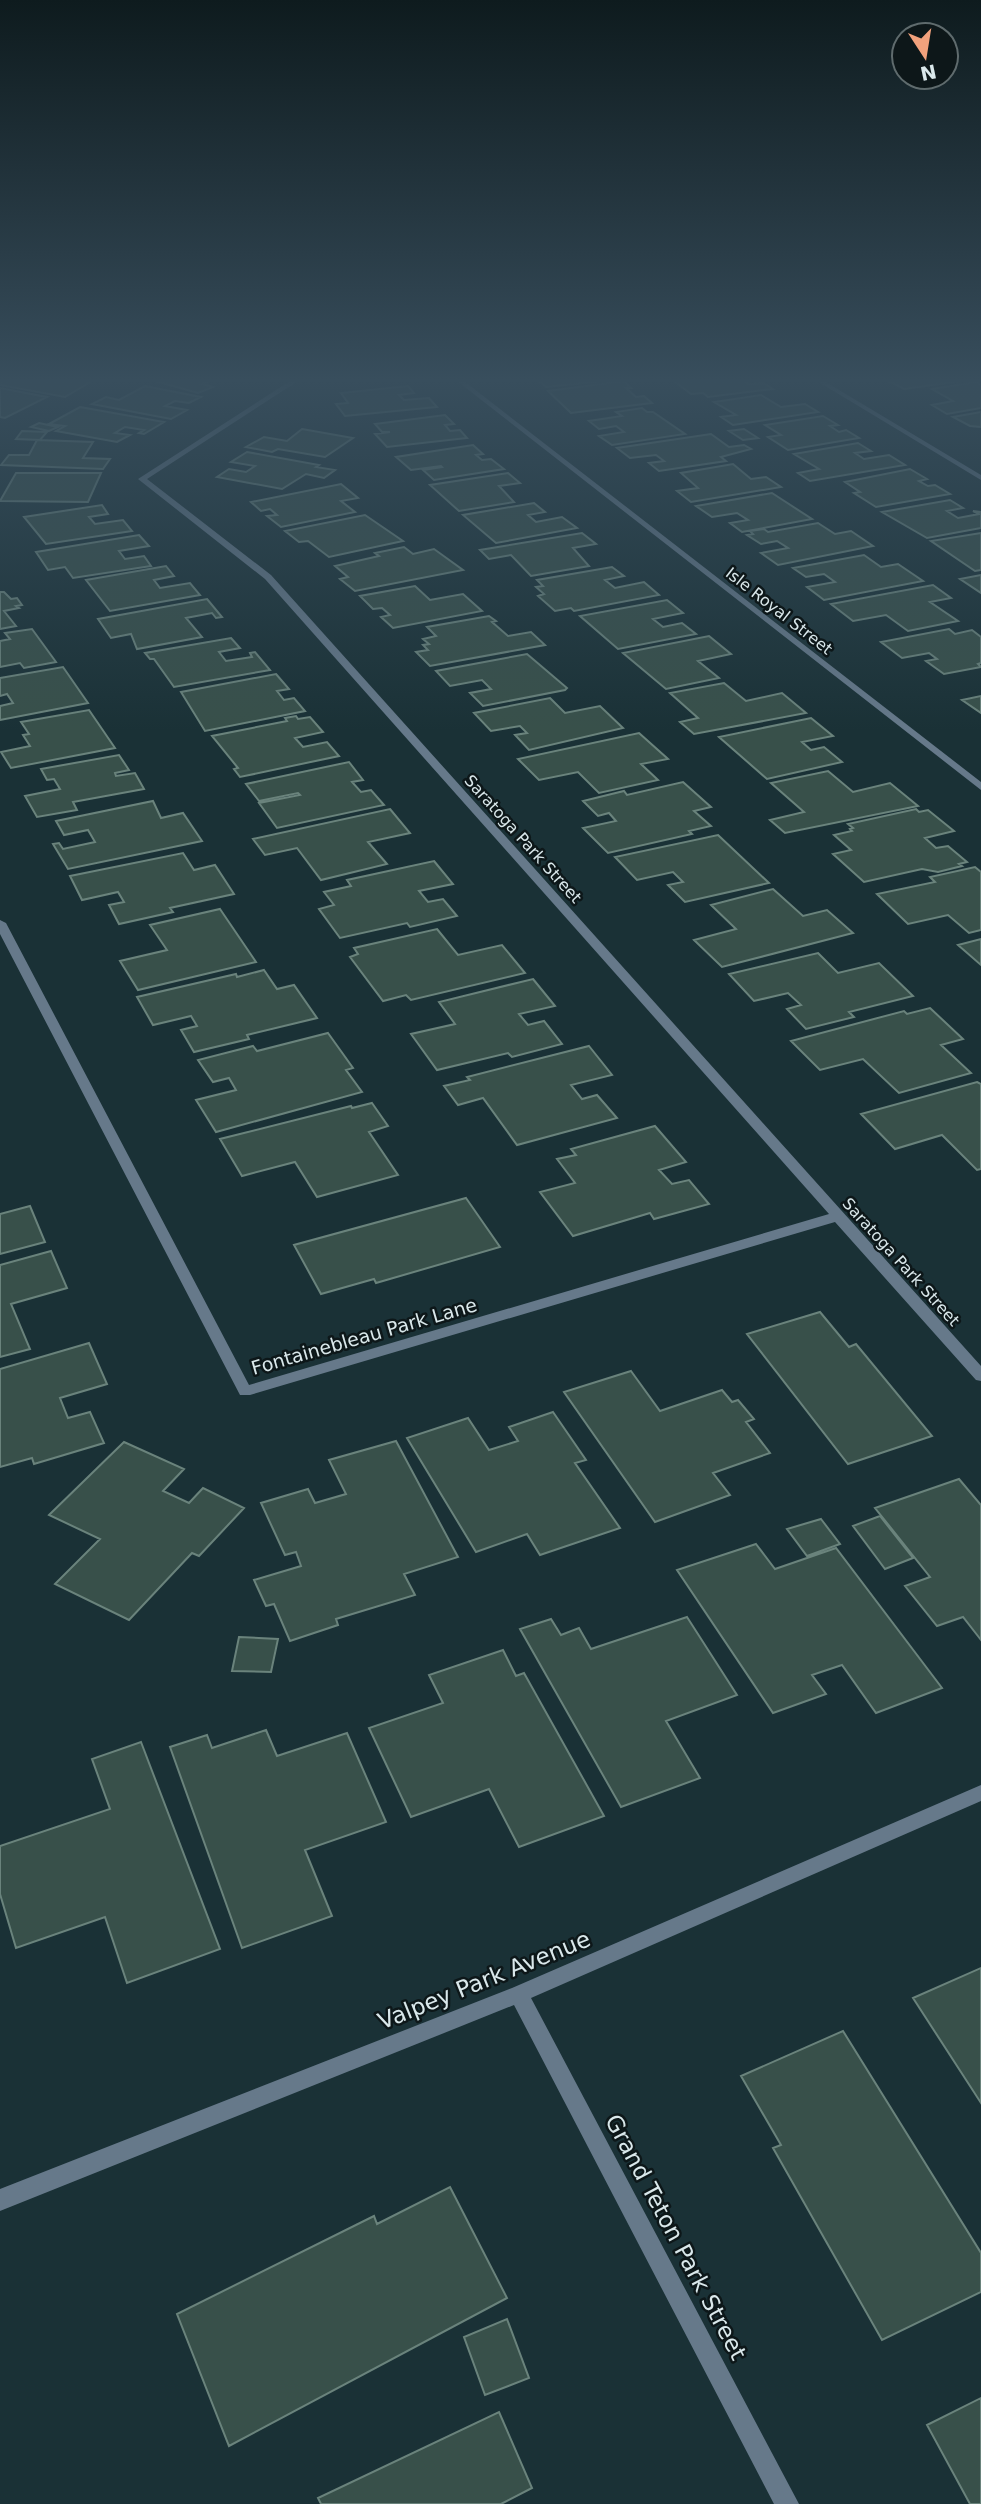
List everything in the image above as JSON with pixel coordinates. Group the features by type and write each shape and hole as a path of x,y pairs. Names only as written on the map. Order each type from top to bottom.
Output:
{"street":[{"name":"Saratoga Park Street","path":"166,498 268,578 981,1376"},
{"name":"Isle Royal Street","path":"610,498 981,787"},
{"name":"Fontainebleau Park Lane","path":"0,923 245,1391 839,1216"},
{"name":"Valpey Park Avenue","path":"0,2200 519,1994 981,1793"},
{"name":"Grand Teton Park Street","path":"519,1994 787,2504"}],"building":[{"path":"2,498 90,498 88,502 0,501"},
{"path":"272,498 358,498 341,501 355,512 281,527 267,516 277,515 270,509 261,511 251,502"},
{"path":"444,498 510,498 514,502 459,511"},
{"path":"686,498 716,498 691,502"},
{"path":"744,498 779,498 812,519 742,532 730,523 748,520 737,513 712,517 696,506"},
{"path":"862,498 928,498 876,507"},
{"path":"950,500 963,508 947,511 958,518 979,514 973,511 981,512 981,528 927,538 882,512"},
{"path":"534,503 545,512 528,515 536,522 562,517 577,528 496,543 463,515"},
{"path":"102,505 108,514 89,517 95,524 123,520 132,531 46,544 24,517"},
{"path":"365,515 403,541 329,557 308,541 299,542 285,531"},
{"path":"818,523 835,534 851,531 873,546 778,565 761,553 788,548 777,541 761,544 747,535 753,534 750,531 764,529 768,532"},
{"path":"582,533 596,544 573,548 589,566 531,576 511,555 489,559 480,550"},
{"path":"981,533 981,570 975,571 931,541"},
{"path":"139,535 149,546 119,551 125,559 144,556 151,566 73,578 65,567 48,570 36,552"},
{"path":"404,547 413,554 434,549 463,570 355,591 340,579 348,577 335,566 379,556 375,553"},
{"path":"864,555 881,567 898,564 923,581 824,600 807,587 835,582 824,574 806,577 793,568"},
{"path":"166,566 174,576 154,580 160,588 190,583 200,595 110,611 86,580"},
{"path":"612,567 624,576 605,580 615,588 644,582 659,595 574,611 571,608 555,611 538,596 544,594 536,587 543,586 537,580"},
{"path":"981,575 981,593 960,579"},
{"path":"933,585 951,598 930,602 958,621 908,631 886,615 853,621 831,604"},
{"path":"415,586 430,600 463,594 482,611 393,628 381,617 390,615 382,608 373,609 360,596"},
{"path":"0,592 4,592 11,599 17,598 22,605 4,611 16,626 0,629"},
{"path":"207,599 222,617 216,618 212,613 186,618 202,637 137,649 131,634 111,638 98,619"},
{"path":"667,600 683,613 653,619 663,627 682,623 696,634 618,649 580,616"},
{"path":"489,616 508,636 531,632 545,645 430,666 416,652 428,650 423,645 429,644 423,639 436,636 427,627"},
{"path":"32,629 56,662 24,668 20,663 0,667 0,641 10,639 5,633"},
{"path":"949,629 955,634 972,630 981,637 981,663 978,664 981,667 944,674 926,661 937,659 929,653 902,658 881,642"},
{"path":"709,636 731,654 698,661 719,678 666,689 623,653"},
{"path":"231,638 240,648 219,652 226,661 252,657 250,653 255,652 270,670 174,687 154,659 150,659 145,653"},
{"path":"527,654 567,688 483,706 470,693 491,689 482,680 450,686 436,671"},
{"path":"63,667 88,703 0,720 0,706 13,703 7,694 0,696 0,678"},
{"path":"276,674 289,689 277,691 284,700 294,698 305,711 205,731 181,692"},
{"path":"724,683 746,701 782,693 806,713 694,734 680,722 698,718 670,693"},
{"path":"981,696 981,713 962,700"},
{"path":"550,698 565,713 600,706 623,728 529,750 515,735 527,733 520,726 491,731 474,713"},
{"path":"89,710 115,748 11,768 1,752 30,746 23,735 29,734 21,722"},
{"path":"296,716 298,719 310,717 323,732 295,738 303,747 327,742 339,756 240,777 234,769 238,768 212,736 287,721 285,718"},
{"path":"811,718 833,736 802,742 811,750 824,747 842,762 767,779 719,737"},
{"path":"639,733 668,759 641,764 658,780 599,793 578,772 539,780 518,759"},
{"path":"119,755 129,770 115,773 116,776 135,773 144,789 73,802 77,810 37,817 25,796 60,789 54,779 47,780 41,769"},
{"path":"349,762 363,780 352,782 361,792 371,790 384,805 277,828 259,803 300,795 298,793 259,801 246,784"},
{"path":"828,771 853,792 890,783 918,806 785,833 770,820 804,812 771,783"},
{"path":"683,782 711,807 694,811 711,826 689,831 692,834 608,853 583,828 616,821 609,813 598,816 583,801 624,791 627,795"},
{"path":"153,801 161,818 183,813 202,841 68,869 53,844 59,843 63,849 95,842 88,830 64,835 56,821"},
{"path":"390,809 410,833 368,842 387,864 321,880 297,848 265,855 253,839"},
{"path":"916,809 919,812 928,810 954,831 925,838 936,848 948,846 967,862 959,864 962,866 938,872 922,869 864,882 833,854 851,850 834,835 852,831 850,829 853,828 848,824"},
{"path":"718,835 769,883 685,902 668,885 683,882 673,872 637,880 615,857"},
{"path":"183,853 194,870 215,865 234,894 170,908 173,912 119,924 109,905 124,902 118,892 82,900 70,876"},
{"path":"434,861 453,884 419,891 428,902 443,899 457,916 410,927 407,923 340,938 319,909 334,905 324,892 351,886 347,880"},
{"path":"975,867 981,872 981,930 969,933 948,915 908,924 877,894 935,882 930,877"},
{"path":"773,889 803,916 827,910 853,933 722,967 694,940 736,929 711,905"},
{"path":"220,909 256,962 138,990 120,961 167,950 150,925"},
{"path":"437,929 458,955 502,945 525,973 411,1000 406,995 383,1001 350,957 358,954 354,948"},
{"path":"981,939 981,965 958,945"},
{"path":"818,953 838,973 879,963 913,996 849,1012 854,1017 806,1029 787,1009 801,1005 788,993 754,1001 729,974"},
{"path":"264,970 277,989 294,985 317,1018 247,1035 249,1039 194,1052 181,1030 197,1026 191,1016 153,1025 137,997 236,974 237,977"},
{"path":"533,979 555,1006 519,1014 528,1025 544,1021 562,1044 512,1057 508,1053 437,1070 411,1034 455,1024 439,1002"},
{"path":"930,1008 963,1039 941,1045 971,1073 899,1093 863,1059 820,1070 791,1041 904,1011 907,1014"},
{"path":"328,1033 353,1068 346,1070 362,1092 216,1132 196,1100 236,1090 229,1078 213,1082 198,1060 253,1046 257,1051"},
{"path":"589,1046 612,1075 571,1085 582,1099 597,1095 617,1118 517,1145 483,1098 458,1105 444,1086 470,1080 467,1077"},
{"path":"977,1082 981,1084 981,1169 977,1170 942,1135 895,1149 861,1114"},
{"path":"372,1103 388,1126 369,1132 398,1175 317,1197 295,1162 242,1176 220,1139 351,1106 352,1108"},
{"path":"655,1126 686,1162 659,1170 672,1184 689,1180 709,1204 654,1219 650,1213 573,1236 540,1192 575,1183 557,1159 576,1155 571,1149"},
{"path":"466,1198 500,1247 376,1283 374,1279 321,1294 294,1245"},
{"path":"30,1206 45,1242 0,1254 0,1214"},
{"path":"51,1251 67,1288 11,1304 30,1349 0,1357 0,1265"},
{"path":"820,1312 849,1347 856,1344 932,1436 848,1464 747,1334"},
{"path":"89,1343 107,1384 60,1398 68,1418 90,1412 104,1443 34,1464 32,1458 0,1467 0,1369"},
{"path":"631,1371 660,1411 722,1390 732,1402 738,1400 754,1419 746,1422 770,1453 713,1473 730,1495 655,1522 564,1392"},
{"path":"553,1412 586,1460 575,1463 620,1528 540,1555 527,1534 476,1552 407,1438 468,1418 489,1450 518,1441 509,1427"},
{"path":"396,1441 458,1557 404,1574 415,1595 336,1619 338,1625 290,1641 274,1604 266,1606 254,1580 301,1566 296,1552 285,1555 261,1503 308,1489 315,1503 346,1494 329,1460"},
{"path":"124,1442 184,1469 163,1491 189,1503 203,1488 244,1508 199,1556 192,1553 129,1620 55,1584 100,1539 49,1515"},
{"path":"959,1479 981,1505 981,1640 963,1617 937,1626 905,1586 930,1577 875,1508"},
{"path":"880,1516 913,1558 885,1569 853,1526"},
{"path":"821,1519 840,1544 807,1556 787,1529"},
{"path":"756,1544 775,1569 836,1548 942,1688 876,1713 842,1665 812,1675 826,1694 773,1713 677,1570"},
{"path":"687,1617 737,1695 666,1721 700,1778 621,1807 520,1629 551,1619 561,1635 579,1628 591,1649"},
{"path":"239,1637 278,1639 271,1672 232,1671"},
{"path":"503,1650 516,1676 524,1673 604,1816 519,1847 489,1789 411,1817 369,1728 443,1703 429,1675"},
{"path":"266,1730 277,1756 347,1733 386,1822 305,1850 332,1916 242,1948 170,1747 207,1735 212,1748"},
{"path":"141,1742 220,1949 127,1983 105,1917 16,1948 0,1894 0,1846 110,1809 92,1759"},
{"path":"981,1968 981,2103 913,1998"},
{"path":"843,2031 981,2253 981,2292 882,2340 773,2148 781,2145 741,2076"},
{"path":"450,2187 507,2298 229,2446 177,2314 374,2216 377,2224"},
{"path":"507,2319 529,2378 485,2395 464,2337"},
{"path":"981,2398 981,2504 970,2504 927,2425"},
{"path":"499,2412 532,2488 501,2504 321,2504 318,2498"}]}
